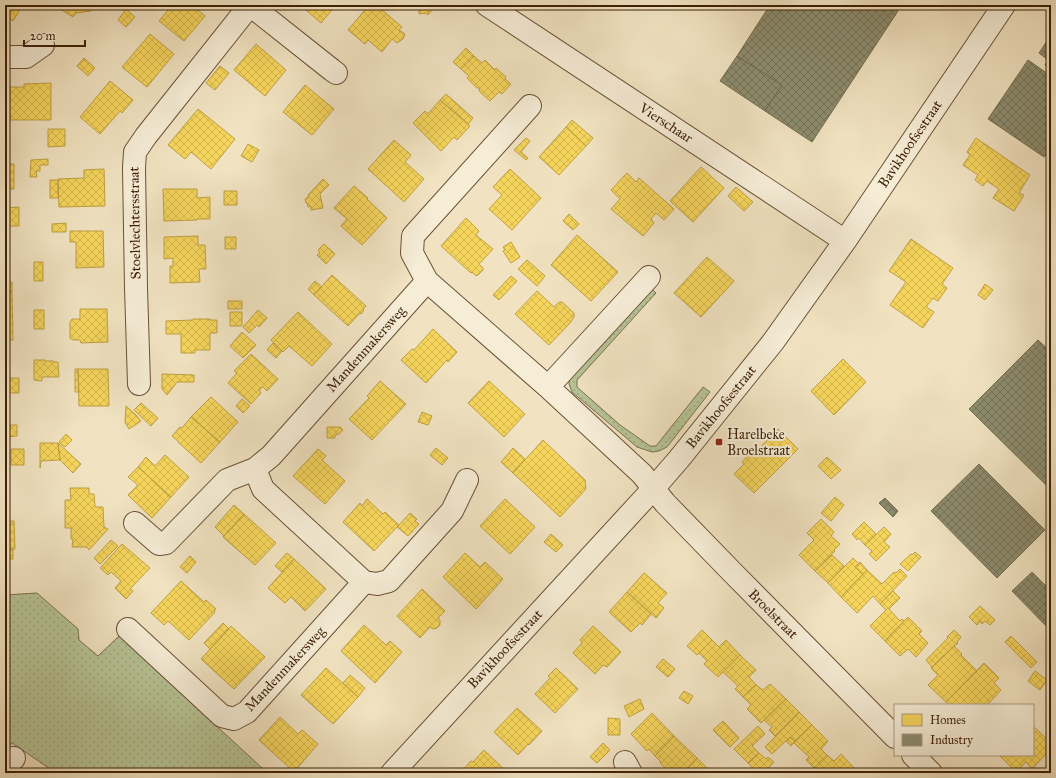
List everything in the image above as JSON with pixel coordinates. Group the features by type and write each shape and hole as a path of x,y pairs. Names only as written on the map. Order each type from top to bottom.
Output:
{"street":[{"name":"Stoelvlechtersstraat","path":"139,384 136,288 135,152 250,5 336,73"},
{"name":"Vierschaar","path":"487,5 845,241"},
{"name":"Bavikhoofsestraat","path":"392,773 653,489 773,342 845,241 1004,5"},
{"path":"5,57 26,57 43,45"},
{"path":"530,106 413,236 412,253 427,281 548,387 642,474 653,489"},
{"path":"548,387 649,277"},
{"name":"Mandenmakersweg","path":"135,523 159,544 166,543 227,480 255,469 271,456 427,281"},
{"path":"255,469 263,489 364,582 377,584 389,581 452,511 467,480"},
{"name":"Broelstraat","path":"653,489 734,574 894,735"},
{"name":"Mandenmakersweg","path":"128,629 222,716 234,719 247,712 364,582"},
{"path":"914,756 931,773"}],"green space":[{"path":"650,287 656,293 577,380 577,387 620,425 650,446 656,446 703,387 710,392 667,447 659,451 652,452 637,447 572,392 569,384 570,377"},
{"path":"37,593 78,629 79,640 98,656 119,636 262,768 256,773 56,773 12,743 5,752 5,595"}],"building: Homes":[{"path":"5,5 17,5 21,8 13,21 5,16"},
{"path":"59,5 90,5 91,11 76,13 73,17 57,7"},
{"path":"193,5 205,16 184,41 159,21 168,10 163,6"},
{"path":"300,5 336,5 321,23"},
{"path":"369,5 379,5 382,8 381,9 402,27 399,30 405,34 403,39 397,43 392,39 382,52 368,40 365,44 348,30"},
{"path":"419,5 425,5 433,9 428,15 426,13 419,14"},
{"path":"126,9 135,17 126,27 118,20"},
{"path":"150,34 174,54 147,87 122,67"},
{"path":"256,44 286,70 265,96 234,70"},
{"path":"466,48 474,56 461,69 453,62"},
{"path":"474,56 482,63 485,60 495,70 496,68 511,84 502,94 499,92 490,101 480,92 479,88 477,88 467,78 469,76 461,69"},
{"path":"84,58 95,68 88,76 77,66"},
{"path":"220,66 229,73 215,90 206,83"},
{"path":"110,81 133,100 122,113 120,111 100,134 80,117"},
{"path":"51,83 51,120 10,120 10,87 24,87 24,84"},
{"path":"305,85 334,109 312,135 283,112"},
{"path":"446,94 473,118 468,124 440,100"},
{"path":"440,100 470,126 457,140 454,137 441,151 413,123 425,111 428,114"},
{"path":"198,109 235,139 211,169 191,152 185,159 168,145"},
{"path":"572,120 593,138 586,146 566,127"},
{"path":"566,127 586,146 559,175 539,157"},
{"path":"48,129 65,129 65,146 48,147"},
{"path":"526,138 530,141 521,152 528,158 526,160 514,150"},
{"path":"976,138 1030,175 1019,193 1024,195 1014,211 993,198 999,189 987,181 983,186 975,180 978,175 963,165 970,155 967,152"},
{"path":"394,140 411,155 405,162 424,179 404,202 368,169"},
{"path":"248,144 259,150 252,162 241,156"},
{"path":"48,159 48,165 40,165 40,171 36,171 37,177 30,177 31,160"},
{"path":"5,164 14,164 14,189 5,189"},
{"path":"701,167 724,188 693,222 670,201"},
{"path":"104,169 105,206 59,207 58,179 84,178 84,170"},
{"path":"510,169 541,198 512,230 489,209 502,195 493,187"},
{"path":"627,173 636,182 639,178 674,209 664,220 656,213 651,219 654,223 643,236 611,209 620,199 611,190"},
{"path":"323,179 329,185 320,194 323,208 311,210 311,206 308,207 305,199 309,197 308,195"},
{"path":"50,180 58,180 58,198 50,198"},
{"path":"354,186 387,218 362,245 341,226 347,219 334,208"},
{"path":"736,187 753,202 744,211 728,196"},
{"path":"163,189 197,189 197,198 210,197 210,219 164,221"},
{"path":"224,191 237,191 237,205 224,205"},
{"path":"19,207 19,226 5,226 5,208"},
{"path":"569,214 579,224 573,230 563,221"},
{"path":"466,218 479,231 476,235 493,249 479,264 483,270 476,276 441,246"},
{"path":"66,223 66,232 52,232 52,224"},
{"path":"70,231 103,231 104,267 76,268 76,242 70,242"},
{"path":"577,235 618,272 591,301 551,265"},
{"path":"198,236 198,245 205,245 206,269 199,269 200,282 170,283 170,266 173,266 173,258 164,259 164,237"},
{"path":"225,237 236,237 236,249 225,249"},
{"path":"911,239 953,268 942,284 947,288 938,301 933,298 926,307 934,312 923,328 890,305 906,282 889,271"},
{"path":"511,242 520,257 511,263 503,251 505,250 503,247"},
{"path":"324,244 335,254 326,264 317,255 320,253 318,250"},
{"path":"707,257 734,281 701,317 674,293"},
{"path":"527,260 545,276 537,286 518,269"},
{"path":"34,262 43,262 43,281 34,281"},
{"path":"332,275 366,306 361,314 360,313 348,326 314,295"},
{"path":"511,276 517,281 499,300 493,295"},
{"path":"315,281 322,287 314,295 308,289"},
{"path":"5,282 12,282 12,291 5,292"},
{"path":"985,284 993,290 985,300 978,295"},
{"path":"12,291 13,340 5,340 5,292"},
{"path":"537,291 554,307 559,302 562,302 574,313 574,317 570,323 549,345 515,314"},
{"path":"228,301 242,301 242,309 228,309"},
{"path":"80,309 107,309 108,342 81,343 80,340 73,340 70,338 70,322 72,319 80,319"},
{"path":"34,310 44,310 44,329 34,329"},
{"path":"258,310 267,318 259,327 257,325 249,333 243,327"},
{"path":"230,312 242,312 242,326 230,326"},
{"path":"298,312 332,344 312,366 289,346 283,352 271,340"},
{"path":"193,319 217,320 217,333 210,333 210,350 195,350 195,353 181,353 181,334 166,334 166,321"},
{"path":"433,329 457,352 448,362 447,360 426,383 401,360 412,349 414,350"},
{"path":"242,332 256,345 243,358 230,346"},
{"path":"273,343 282,351 276,358 267,350"},
{"path":"251,354 278,379 267,391 263,387 259,390 261,393 251,404 228,383 237,373 234,371"},
{"path":"843,359 866,382 834,415 811,391"},
{"path":"34,360 58,362 59,377 42,377 42,381 34,380"},
{"path":"75,369 78,369 79,392 75,392"},
{"path":"78,369 108,369 109,406 79,406"},
{"path":"162,374 194,375 194,382 177,382 167,395 162,389"},
{"path":"7,378 19,378 19,393 8,393"},
{"path":"380,381 406,404 372,440 349,419 369,398 367,396"},
{"path":"489,381 525,414 504,437 468,403"},
{"path":"211,397 238,422 220,442 191,417"},
{"path":"242,399 250,406 243,413 236,406"},
{"path":"141,403 158,418 151,426 134,410"},
{"path":"126,406 141,421 129,429 125,422"},
{"path":"422,412 432,416 428,425 418,422"},
{"path":"191,417 220,442 201,463 172,436 180,427 182,428"},
{"path":"5,425 17,425 17,436 5,437"},
{"path":"327,427 340,427 343,430 339,434 335,435 335,438 327,438"},
{"path":"778,429 798,449 754,493 734,474 744,464 742,462 751,452 753,455"},
{"path":"66,434 72,440 65,447 59,442"},
{"path":"543,440 585,480 586,489 560,517 513,473"},
{"path":"40,443 58,443 60,460 41,461 40,468"},
{"path":"58,443 81,464 73,473 60,460"},
{"path":"436,448 448,458 442,465 430,455"},
{"path":"513,448 525,459 513,473 501,462"},
{"path":"11,449 24,449 24,465 11,465"},
{"path":"318,449 326,456 322,460 345,481 325,504 293,476"},
{"path":"165,455 189,477 171,497 138,467 146,457 155,466"},
{"path":"827,457 841,470 831,479 818,466"},
{"path":"138,467 171,497 152,518 128,495 138,485 128,477"},
{"path":"70,488 89,488 89,494 94,494 95,507 103,507 104,527 108,529 89,550 87,547 72,547 73,539 71,539 71,528 65,528 65,500 71,500"},
{"path":"835,497 844,505 831,521 821,513"},
{"path":"367,499 383,514 385,512 399,525 374,551 343,522 360,503 362,506"},
{"path":"505,499 535,527 510,554 480,526"},
{"path":"234,505 244,514 224,536 215,527"},
{"path":"410,513 417,519 415,521 419,524 408,536 397,527"},
{"path":"244,514 276,543 255,565 223,537"},
{"path":"821,519 834,532 831,536 840,544 815,571 799,555 814,540 807,533"},
{"path":"5,521 14,521 15,549 5,550"},
{"path":"864,522 876,534 865,545 859,538 857,540 852,534"},
{"path":"884,527 891,534 884,542 890,547 876,561 869,554 872,551 865,545"},
{"path":"551,534 563,545 556,552 544,542"},
{"path":"111,540 118,546 100,564 94,558"},
{"path":"122,544 150,568 130,589 133,591 126,599 115,588 121,581 111,572 108,575 100,568"},
{"path":"5,550 13,550 13,559 5,559"},
{"path":"915,552 921,557 908,571 900,564"},
{"path":"287,553 294,559 282,572 275,566"},
{"path":"465,553 480,567 485,562 503,579 476,609 443,577"},
{"path":"832,555 844,566 828,583 815,571"},
{"path":"190,556 196,562 187,573 180,567"},
{"path":"853,558 859,564 855,567 863,574 841,597 828,583"},
{"path":"294,559 326,589 305,611 291,597 285,603 268,588"},
{"path":"860,562 867,570 863,574 855,567"},
{"path":"900,569 907,576 880,604 873,596 857,613 841,597 867,570 882,584 894,572 896,573"},
{"path":"644,573 667,593 658,603 664,608 656,618 627,592"},
{"path":"181,581 204,602 206,600 216,609 214,611 215,612 189,640 168,621 164,625 151,613"},
{"path":"422,589 445,611 438,618 440,620 440,625 433,629 430,627 420,638 397,616"},
{"path":"893,591 900,598 889,609 900,621 902,619 904,621 885,641 870,626 886,610 880,604"},
{"path":"627,592 651,614 642,625 640,623 631,632 609,612"},
{"path":"980,606 995,620 990,625 985,621 982,624 980,621 977,625 969,617"},
{"path":"908,617 922,631 919,634 928,643 916,657 908,649 900,656 885,641"},
{"path":"223,623 229,629 210,649 204,643"},
{"path":"364,625 386,645 390,641 402,652 375,683 341,651"},
{"path":"231,626 265,657 234,689 201,659"},
{"path":"593,626 621,652 607,667 603,665 595,674 573,653 582,643 580,640"},
{"path":"702,630 712,640 697,655 687,646"},
{"path":"954,630 961,637 957,642 958,643 932,667 926,660"},
{"path":"1011,636 1037,662 1031,668 1005,642"},
{"path":"712,640 719,647 726,640 740,655 718,677 704,664 707,661 699,653"},
{"path":"954,646 977,671 946,702 928,685 938,675 931,668"},
{"path":"740,655 756,670 749,677 756,685 743,697 735,689 738,686 723,672"},
{"path":"663,659 675,669 668,677 656,667"},
{"path":"984,663 999,678 994,683 1001,690 988,704 948,704 946,702"},
{"path":"326,668 358,697 333,724 301,695"},
{"path":"556,668 578,689 555,713 535,694 550,678 548,676"},
{"path":"1035,671 1047,680 1040,690 1028,681"},
{"path":"350,675 365,688 358,697 343,683"},
{"path":"770,684 786,699 761,723 747,709 751,705 743,697 756,685 763,690"},
{"path":"684,691 693,696 688,704 679,698"},
{"path":"640,699 644,709 629,717 624,706"},
{"path":"786,699 799,712 775,736 769,730 772,727 764,720"},
{"path":"517,708 542,731 518,755 494,732"},
{"path":"799,712 812,725 795,741 790,737 772,754 765,747"},
{"path":"652,713 674,736 655,756 649,749 647,751 631,734"},
{"path":"280,717 298,734 302,730 318,744 294,772 259,740"},
{"path":"608,718 620,719 620,735 608,735"},
{"path":"723,721 739,738 730,747 713,730"},
{"path":"812,725 828,741 821,749 827,755 814,768 806,760 809,757 794,743"},
{"path":"758,726 765,734 752,746 759,753 748,763 734,749"},
{"path":"1034,727 1051,743 1051,749 1032,769 1026,762 1016,772 1000,756 1034,756"},
{"path":"674,736 697,758 683,773 670,773 655,756"},
{"path":"790,737 795,741 791,746 786,741"},
{"path":"603,743 610,750 597,763 590,757"},
{"path":"484,750 508,773 465,773 462,771"},
{"path":"759,753 766,759 768,757 774,762 764,773 757,773 748,763"},
{"path":"841,754 856,770 853,773 809,773 827,755 834,761"},
{"path":"697,758 712,773 683,773"},
{"path":"1048,768 1051,770 1051,773 1044,773"}],"building: Industry":[{"path":"770,5 888,5 898,11 812,142 765,111 782,85 737,56"},
{"path":"1051,35 1051,69 1045,65 1048,60 1039,53"},
{"path":"737,56 782,85 765,111 720,81"},
{"path":"1028,60 1051,76 1051,161 1045,155 1044,157 988,119"},
{"path":"1038,340 1051,352 1051,490 969,409"},
{"path":"979,464 1045,530 997,578 931,511"},
{"path":"885,498 898,511 893,517 879,503"},
{"path":"1032,572 1051,591 1051,631 1012,591"}],"place":[{"name":"Harelbeke Broelstraat","path":"719,442"}]}
